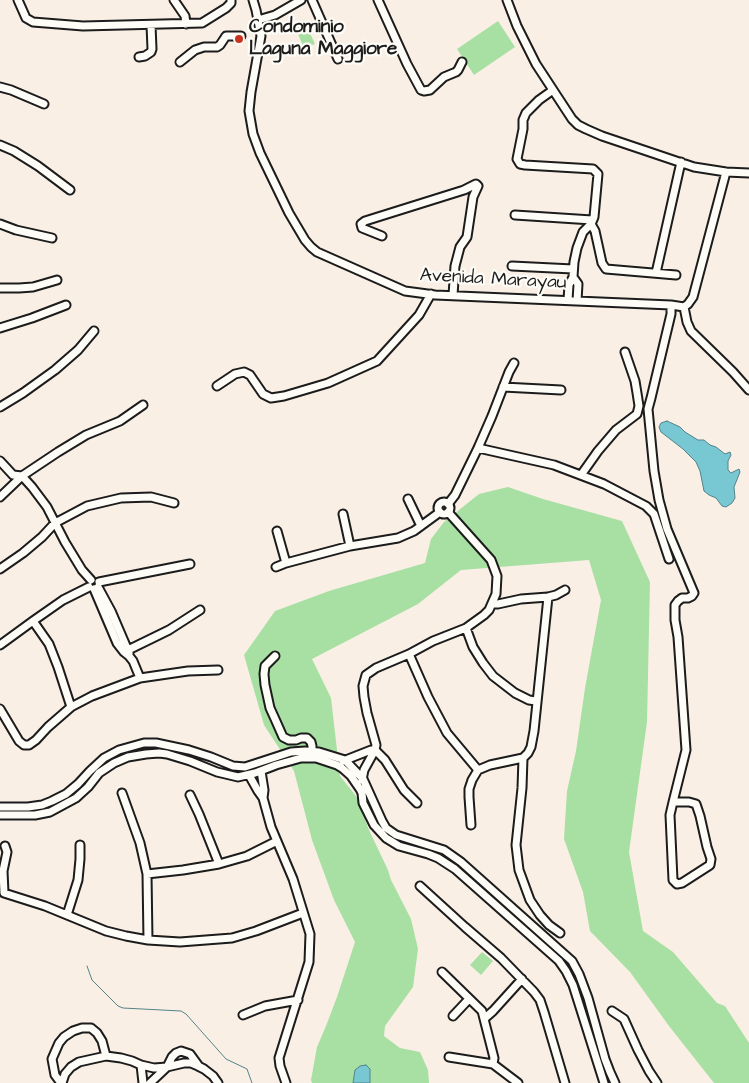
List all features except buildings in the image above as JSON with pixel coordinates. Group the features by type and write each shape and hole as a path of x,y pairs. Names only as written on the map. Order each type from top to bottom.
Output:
{"street":[{"path":"18,0 26,18 32,22 83,26 202,23 226,8 231,3 231,0"},
{"path":"174,0 185,16 186,24"},
{"name":"Avenida Marayau","path":"253,0 261,36 250,92 249,111 253,134 269,173 292,218 311,247 324,255 405,291 431,294 684,306"},
{"path":"258,20 275,14 301,0"},
{"path":"312,0 338,59"},
{"path":"378,0 421,90 430,90 444,77 456,72 462,62"},
{"path":"507,0 517,26 536,64 572,119 578,125 586,130 694,167 726,172 749,173"},
{"path":"140,57 151,52 152,49 151,24"},
{"path":"180,62 195,50 204,47 217,47 226,36 241,36"},
{"path":"0,87 44,104"},
{"path":"553,90 526,113 523,120 517,159 520,164 593,168 598,174 592,222 602,263 606,269 676,275"},
{"path":"0,145 14,151 38,166 70,190"},
{"path":"656,273 681,162"},
{"path":"726,172 693,297 684,306 691,331 749,390"},
{"path":"382,236 362,228 360,224 464,190 476,184 478,186 473,197 467,237 460,247 456,266 454,295"},
{"path":"515,215 592,222"},
{"path":"568,300 569,285 577,248 583,232 592,222"},
{"path":"0,224 16,230 52,238"},
{"path":"512,266 573,273"},
{"path":"573,273 578,284 577,301"},
{"path":"0,288 33,287 57,280"},
{"path":"218,386 235,374 244,372 250,375 263,394 271,398 328,383 377,361 419,316 431,294"},
{"path":"0,328 32,318 66,304"},
{"path":"671,305 671,314 648,409 659,500 667,529 694,593 688,598 682,598 675,605 686,750 673,802 670,815 673,880 677,884 682,883 710,865 711,859 696,804 673,802"},
{"path":"0,407 55,370 78,350 94,331"},
{"path":"581,475 616,430 637,414 639,406 637,393 624,352"},
{"path":"448,504 456,495 478,448 514,363"},
{"path":"503,387 561,390"},
{"path":"0,497 22,476 58,452 86,435 120,420 143,405"},
{"path":"478,448 554,465 604,484 646,506 654,514 668,559"},
{"path":"0,461 13,475 22,476 47,507 64,542 94,585 118,643 133,662 140,678"},
{"path":"0,569 29,548 55,523 87,506 121,498 151,497 174,503"},
{"path":"408,499 421,526"},
{"path":"440,512 438,508 440,504 444,502 448,504"},
{"path":"448,504 450,508 448,512"},
{"path":"276,567 350,546 398,538 414,531 440,512"},
{"path":"440,512 444,514 448,512"},
{"path":"358,786 363,779 364,770 376,745 364,697 363,686 366,675 376,668 433,641 466,628 489,610 496,594 497,576 493,564 448,512"},
{"path":"343,514 350,546"},
{"path":"277,531 286,563"},
{"path":"0,645 64,600 94,585 190,564"},
{"path":"492,604 548,597 565,590"},
{"path":"471,825 469,789 478,770 490,765 523,758 531,747 548,597"},
{"path":"127,653 200,610"},
{"path":"33,620 48,644 58,666 71,706"},
{"path":"466,628 473,647 482,663 493,676 515,694 536,701"},
{"path":"409,654 428,697 447,733 478,770"},
{"path":"275,656 265,666 264,674 274,720 283,737 289,740 306,738 311,742 312,751"},
{"path":"1,714 19,741 24,745 29,745 71,706 92,696 140,678 188,671 218,670"},
{"path":"0,807 42,805 66,794 104,758 131,746 144,744 169,745 233,766 245,766 291,752 312,751 345,760 363,779 386,828 396,835 444,850 461,862 572,961 580,974 603,1053 615,1083"},
{"path":"337,764 375,750"},
{"path":"375,750 385,760 404,790 417,803"},
{"path":"190,761 193,752"},
{"path":"0,816 35,815 50,812 82,793 99,774 114,763 128,757 146,754 159,753 238,777 301,758 316,758 337,764 351,776 358,786 362,793 363,803 374,825 386,838 400,846 428,854 448,864 558,961 566,971 579,1004 604,1083"},
{"path":"201,765 206,756"},
{"path":"523,758 516,845 519,870 530,900 549,925 560,932"},
{"path":"261,771 264,790 263,798"},
{"path":"249,775 263,798 277,841 293,879 310,934 309,962 280,1058 280,1066 286,1083"},
{"path":"122,793 140,843 147,874 148,940"},
{"path":"190,795 219,864"},
{"path":"18,815 19,807"},
{"path":"147,874 219,864 247,856 277,841"},
{"path":"67,915 78,880 80,845"},
{"path":"5,846 7,852 3,871 4,894 44,906 106,931 148,940 180,942 232,938 303,913"},
{"path":"420,886 522,979 540,1000 565,1083"},
{"path":"498,908 504,901"},
{"path":"442,972 482,1011 494,1058 493,1064"},
{"path":"485,1018 522,979"},
{"path":"453,1016 469,999"},
{"path":"243,1015 265,1006 298,1000"},
{"path":"612,1011 624,1019 649,1071 658,1083"},
{"path":"62,1083 55,1075 52,1060 59,1043 73,1031 91,1028 102,1041 106,1056"},
{"path":"150,1083 167,1067 172,1057 180,1051 190,1054 198,1066"},
{"path":"595,1056 603,1053"},
{"path":"62,1083 65,1074 79,1062 106,1056 121,1058 154,1068 184,1063 198,1066 208,1072 218,1083"},
{"path":"449,1057 493,1064 518,1083"},
{"path":"141,1065 143,1083"}],"green space":[{"path":"304,20 315,44 304,48 294,25"},
{"path":"498,21 515,47 474,75 457,49"},
{"path":"508,487 622,521 650,582 647,722 629,852 643,931 673,952 717,1003 725,1006 749,1043 749,1083 714,1083 630,972 590,931 583,892 564,839 567,791 576,751 601,600 589,560 461,570 418,604 312,659 331,698 340,776 356,796 391,880 411,919 418,949 413,987 385,1026 384,1036 400,1048 420,1052 428,1070 429,1083 312,1083 317,1047 337,997 355,942 334,900 312,840 294,771 264,725 244,655 275,611 329,591 425,563 431,539 444,522 479,494"},
{"path":"482,952 493,961 481,975 470,965"}],"water":[{"path":"667,421 680,427 698,440 704,440 725,454 730,452 728,470 731,473 739,469 740,472 734,487 735,498 732,503 726,507 722,506 716,498 704,491 696,462 661,432 659,427 661,423"},
{"path":"366,1065 370,1069 370,1083 353,1083 355,1070 360,1066"}],"waterway":[{"path":"87,966 92,980 118,1006 123,1008 181,1011 186,1014 226,1059 247,1069 252,1083"}],"place":[{"name":"Condominio Laguna Maggiore","path":"239,39"}]}
